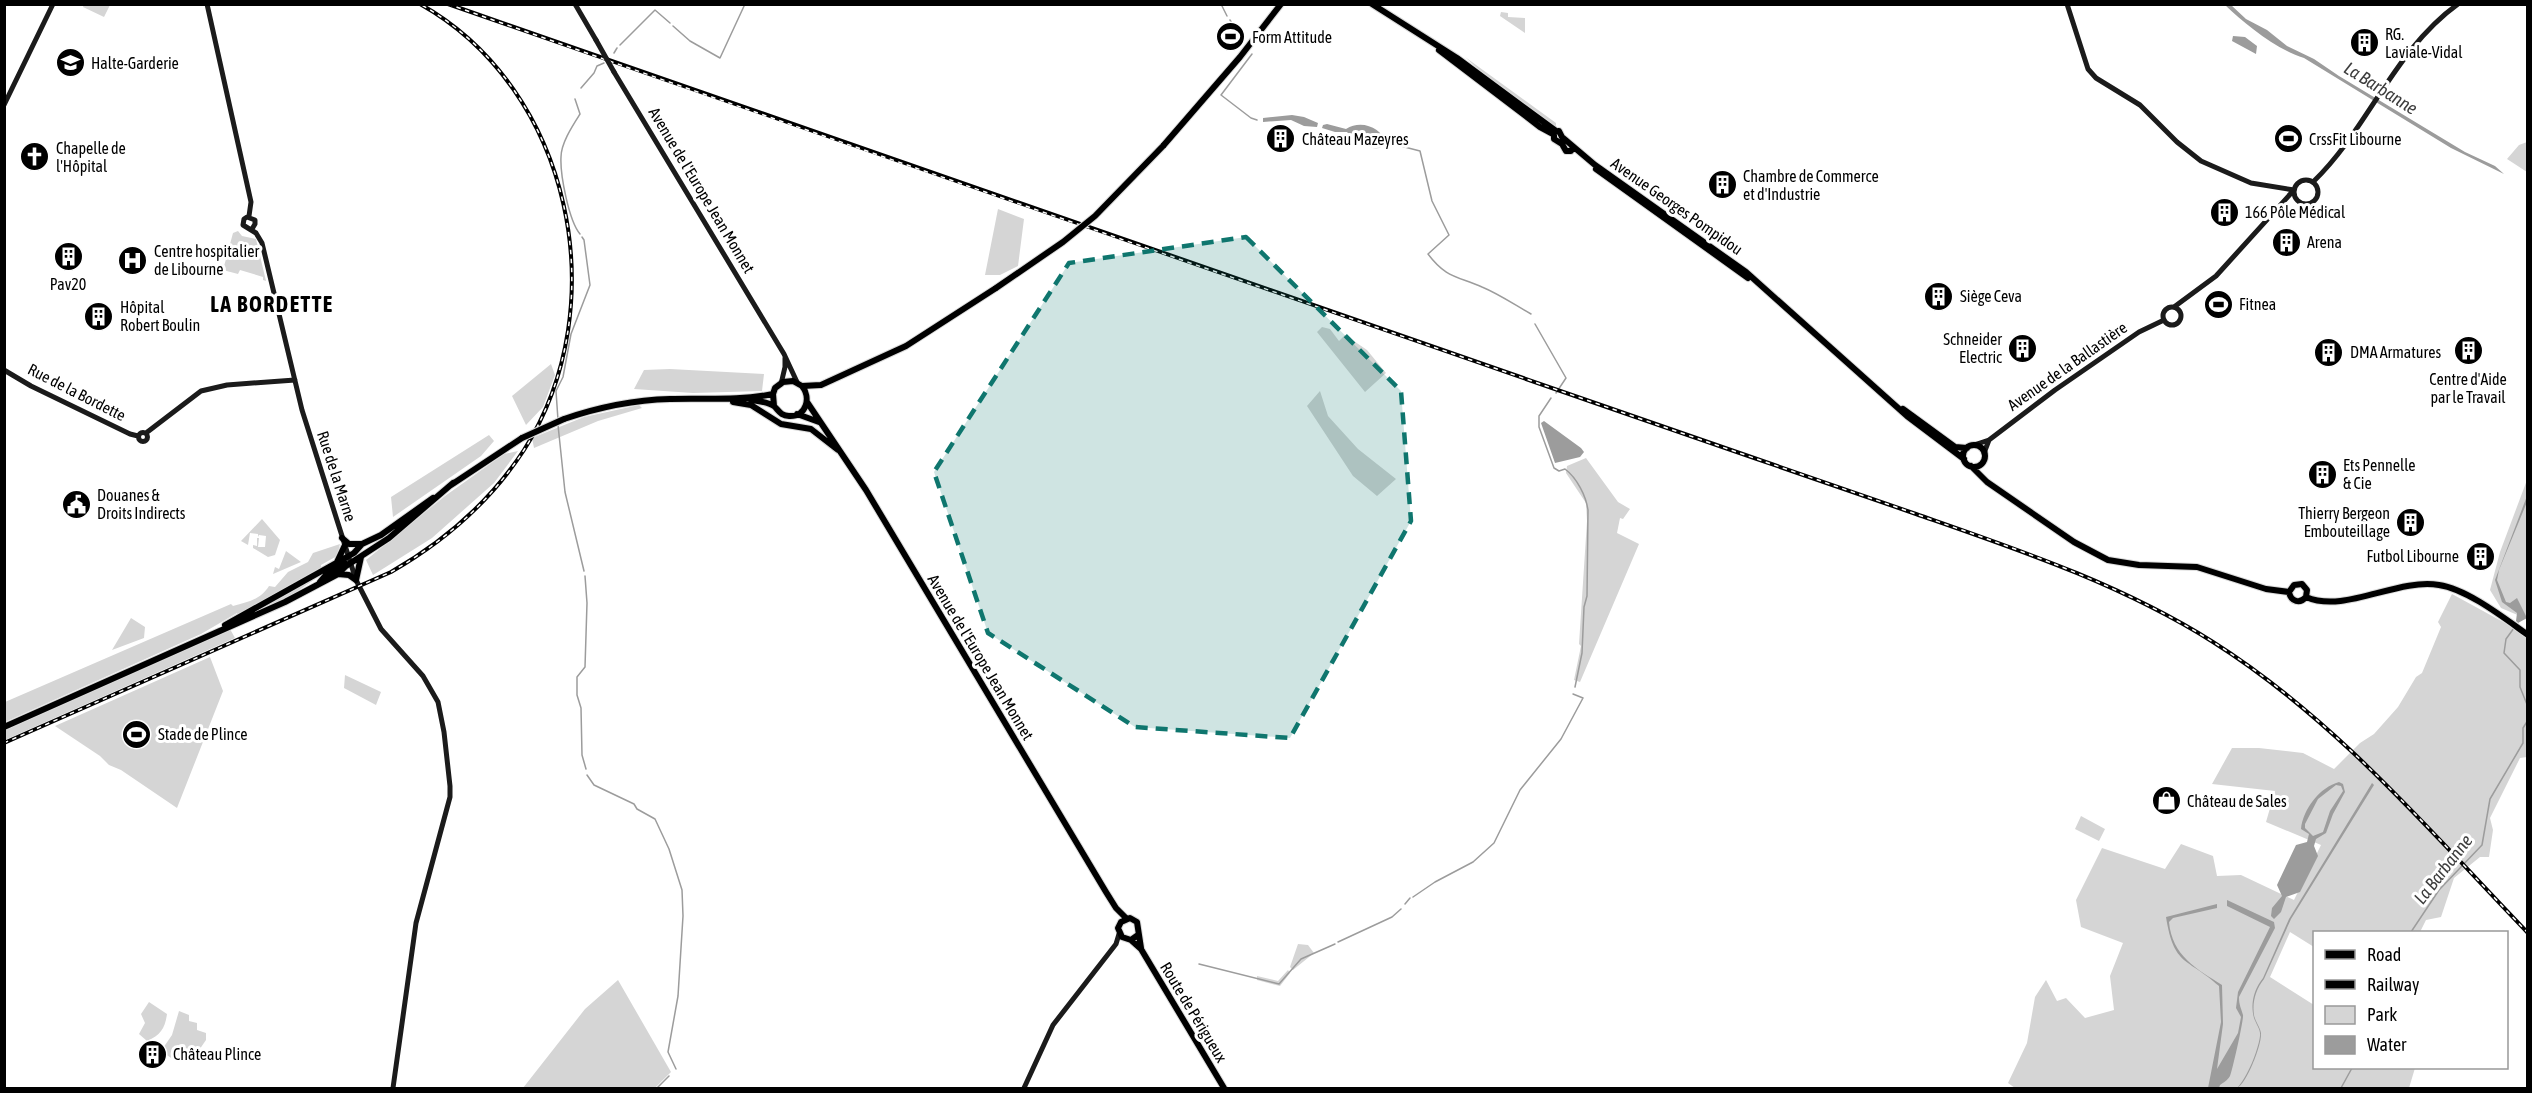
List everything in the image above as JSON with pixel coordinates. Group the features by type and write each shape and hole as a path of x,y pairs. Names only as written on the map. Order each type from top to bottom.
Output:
{"main road":[{"path":"4,105 54,4"},
{"path":"207,4 251,202 249,216 244,219 243,223 246,228 252,228 255,222 249,216"},
{"name":"Avenue de l'Europe Jean Monnet","path":"575,4 784,354 799,384"},
{"path":"320,582 326,575 350,560 453,483 522,438 564,419 625,402 668,399 738,399 774,406 785,416 797,414 805,408 807,400 821,385 906,346 996,288 1095,216 1163,146 1258,36 1280,4"},
{"name":"Avenue Georges Pompidou","path":"1372,4 1430,42 1540,128 1554,133 1559,131 1572,149 1725,255 1912,420 1964,459"},
{"path":"2067,4 2088,69 2096,78 2140,105 2177,142 2201,161 2239,179 2294,190"},
{"path":"2313,182 2352,138 2383,86 2423,33 2458,4"},
{"path":"2190,296 2176,323 2170,324 2164,320 2165,310 2174,307 2216,276 2297,184 2303,180 2313,182 2318,190 2315,199 2305,203 2297,199 2285,200"},
{"path":"2282,189 2285,200"},
{"path":"2294,190 2297,199"},
{"name":"Rue de la Marne","path":"252,228 262,243 311,442 356,580 381,629 423,676 438,702 444,732 450,786 447,808 416,923 393,1089"},
{"path":"2174,307 2181,312"},
{"name":"Avenue de la Ballastière","path":"1974,445 1989,440 2055,390 2139,332 2164,320"},
{"path":"738,399 773,394 781,384 785,367 784,354"},
{"name":"Rue de la Bordette","path":"4,370 31,386 138,436 144,441 146,433 201,391 227,385 295,380"},
{"path":"781,384 790,381 799,384 821,385"},
{"path":"799,384 807,400"},
{"path":"773,394 774,406"},
{"path":"715,398 752,405 777,423 811,429 843,454"},
{"name":"Avenue de l'Europe Jean Monnet","path":"807,400 820,423 843,454 1124,920"},
{"name":"Avenue Georges Pompidou","path":"1897,405 1955,447 1967,448"},
{"path":"797,414 820,423"},
{"path":"1987,482 1983,462 1989,440"},
{"path":"1984,453 1981,447 1974,445 1967,448 1964,459 1987,482 2074,542 2108,560 2139,565 2197,567 2266,589 2289,592"},
{"path":"1971,466 1977,466 1983,462"},
{"path":"182,648 337,562 361,557 389,538 453,483"},
{"path":"337,562 344,542 362,544 381,535"},
{"path":"4,727 285,602 338,574 362,544"},
{"path":"338,574 356,580 361,557"},
{"path":"2302,584 2307,590 2306,597 2302,601 2291,598 2289,592 2294,585 2302,584"},
{"path":"2306,597 2318,601 2334,601 2402,586 2440,585 2465,595 2521,631"},
{"path":"1024,1089 1053,1024 1116,944 1125,938 1138,935 1138,924 1134,920 1124,920 1118,928 1125,938"},
{"name":"Route de Périgueux","path":"1138,935 1141,949 1224,1089"},
{"name":"Route de Périgueux","path":"1125,938 1141,949"}],"highlighted area":[{"path":"1246,237 1401,391 1411,521 1290,738 1135,727 988,633 934,472 1069,263"}],"green space":[{"path":"84,4 110,5 104,17 83,7"},
{"path":"1501,12 1508,13 1508,17 1525,18 1525,33 1500,16"},
{"path":"1465,57 1556,123 1556,126 1553,127"},
{"path":"2527,142 2527,172 2507,159 2519,145"},
{"path":"998,209 1024,219 1018,266 1000,275 985,275"},
{"path":"238,231 242,236 256,239 266,281 263,277 240,270 238,274 223,270 233,233"},
{"path":"1322,327 1330,329 1339,341 1345,335 1367,350 1386,373 1365,392 1317,332"},
{"path":"551,364 555,375 543,407 526,425 512,396"},
{"path":"670,369 764,374 762,391 693,393 634,389 644,370"},
{"path":"1320,391 1328,416 1358,449 1396,479 1377,496 1353,476 1307,406"},
{"path":"639,405 642,408 598,421 534,448 532,438 584,417"},
{"path":"489,435 494,441 481,456 393,517 391,497"},
{"path":"518,451 494,483 432,538 373,575 366,560 445,496 504,454"},
{"path":"1586,458 1618,502 1630,509 1623,519 1620,518 1617,533 1639,544 1580,682 1574,680 1581,646 1579,644 1587,521 1586,503 1566,473 1567,466"},
{"path":"2527,480 2527,619 2501,608 2490,590 2500,552"},
{"path":"262,519 280,540 275,555 268,557 253,548 253,545 257,546 257,538 259,538 258,547 265,547 266,536 259,535 258,537 258,534 250,533 248,545 241,541"},
{"path":"340,544 337,556 321,565 321,569 238,615 237,613 201,634 5,722 5,702 231,604 233,606 253,600 269,586 275,587 288,572 308,562 313,553"},
{"path":"286,551 301,562 273,574 275,567 279,569"},
{"path":"318,577 286,599 239,619"},
{"path":"2452,594 2527,635 2527,757 2520,758 2490,818 2493,830 2489,857 2480,857 2454,878 2441,917 2426,920 2420,931 2313,931 2313,946 2290,932 2270,977 2313,1004 2313,1069 2415,1069 2409,1088 2015,1088 2008,1083 2027,1043 2035,997 2046,980 2057,1001 2066,998 2085,1018 2114,1010 2110,976 2123,943 2081,927 2076,900 2102,848 2165,869 2181,844 2213,856 2217,876 2241,875 2294,900 2321,845 2266,822 2275,791 2212,784 2232,748 2259,748 2303,753 2334,769 2360,743 2374,734 2398,707 2416,677 2422,673 2441,627 2438,622"},
{"path":"131,618 145,627 144,638 112,650"},
{"path":"230,629 235,638 5,740 4,729"},
{"name":"Stade de Plince","path":"210,657 223,691 177,808 121,770 109,765 100,756 55,726"},
{"path":"345,675 381,692 376,705 344,688"},
{"path":"2081,816 2105,829 2099,841 2075,829"},
{"path":"1298,944 1308,945 1314,953 1293,970 1290,967"},
{"path":"1288,970 1290,973 1280,986 1257,980 1257,976 1278,981"},
{"path":"618,980 671,1072 655,1088 523,1088 585,1009"},
{"path":"149,1002 167,1014 162,1030 147,1041 139,1034 145,1023 141,1014"},
{"path":"179,1011 189,1015 189,1021 197,1023 197,1030 206,1033 206,1040 195,1056 174,1060 161,1051 172,1035"}],"water":[{"path":"2225,5 2231,5 2246,19 2267,30 2287,46 2314,59 2465,152 2495,166 2504,174 2451,148 2304,58 2272,43"},
{"path":"2233,36 2245,37 2257,46 2256,54 2232,41"},
{"path":"1292,115 1318,123 1317,127 1304,126 1291,120 1263,122 1263,118"},
{"path":"1327,124 1346,129 1364,125 1376,130 1388,144 1372,148 1356,140 1347,132 1335,132 1322,128"},
{"path":"1544,421 1581,448 1584,452 1580,457 1555,463 1541,423"},
{"path":"2527,496 2527,502 2497,580 2506,602 2510,603 2517,598 2527,618 2518,623 2517,613 2502,602 2495,580"},
{"path":"2339,782 2343,784 2345,792 2326,833 2316,839 2314,846 2318,856 2300,892 2286,897 2281,912 2274,919 2271,916 2272,908 2282,896 2277,885 2296,845 2307,842 2309,834 2301,829 2305,814 2319,794","holes":["2336,785 2341,786 2343,791 2330,811 2323,832 2313,836 2305,828 2305,824 2318,799"]},
{"path":"2372,783 2374,785 2291,919 2257,991 2254,1010 2261,1033 2261,1038 2249,1071 2237,1088 2248,1071 2259,1042 2260,1032 2254,1018 2252,1007 2257,987 2289,919"},
{"path":"2227,900 2274,922 2275,928 2239,997 2243,1019 2230,1076 2219,1088 2208,1088 2221,1022 2219,986 2184,959 2178,953 2169,933 2166,917 2217,904 2217,908 2173,918 2169,922 2171,934 2180,953 2195,967 2222,985 2223,1024 2217,1069 2238,1033 2241,1017 2236,1008 2238,992 2270,927 2227,906"}],"waterway":[{"path":"673,26 690,41 720,58 745,4"},
{"path":"1221,4 1227,16"},
{"path":"620,45 655,10 670,23"},
{"path":"1230,20 1243,42"},
{"path":"614,53 617,48"},
{"path":"1252,54 1221,95 1257,120"},
{"path":"581,88 597,66 604,63"},
{"path":"575,99 580,114 563,146 561,165 569,209 580,234"},
{"path":"1389,143 1420,151 1432,201 1449,235 1428,254 1434,262 1446,272 1501,296 1531,314"},
{"path":"558,420 556,391 563,377 571,334 590,285 582,237"},
{"path":"1535,324 1566,378 1556,393"},
{"path":"1551,398 1539,416 1539,427 1554,468 1559,471 1565,469 1573,477 1583,493 1588,510 1587,596 1584,607 1582,653 1575,687"},
{"path":"558,425 565,492 584,571"},
{"path":"585,576 587,603 585,667 577,677 577,695 581,708 582,755 586,769"},
{"name":"La Barbanne","path":"2514,628 2506,639 2504,653 2520,670 2520,687 2528,707"},
{"path":"1413,897 1435,882 1473,862 1494,843 1520,790 1561,739 1583,698 1573,694"},
{"name":"La Barbanne","path":"2412,931 2439,890 2482,845 2490,799 2523,743 2523,728 2528,720"},
{"path":"587,775 594,785 634,804 637,809 655,819 669,849 682,890 683,916 678,996 668,1052 676,1069"},
{"path":"1405,904 1410,898"},
{"path":"1338,942 1392,917 1401,909"},
{"path":"1199,964 1279,984 1301,959 1335,944"},
{"name":"La Barbanne","path":"2341,1088 2351,1069"},
{"path":"657,1088 669,1076"}],"railway":[{"path":"4,743 391,572 430,547 465,519 496,487 524,450 552,393 568,331 572,268 564,204 544,144 513,89 472,42 420,4"},
{"path":"448,4 1955,527 2106,586 2178,621 2213,642 2258,672 2300,705 2379,778 2528,933"}],"place":[{"name":"Form Attitude","path":"1231,37"},
{"name":"RG. Laviale-Vidal","path":"2364,43"},
{"name":"Halte-Garderie","path":"70,63"},
{"name":"Château Mazeyres","path":"1281,139"},
{"name":"CrssFit Libourne","path":"2288,139"},
{"name":"Chapelle de l'Hôpital","path":"35,157"},
{"name":"Chambre de Commerce et d'Industrie","path":"1722,185"},
{"name":"166 Pôle Médical","path":"2224,212"},
{"name":"Arena","path":"2286,242"},
{"name":"Pav20","path":"68,256"},
{"name":"Centre hospitalier de Libourne","path":"133,260"},
{"name":"Siège Ceva","path":"1939,296"},
{"name":"Fitnea","path":"2218,304"},
{"name":"Hôpital Robert Boulin","path":"99,316"},
{"name":"Schneider Electric","path":"2023,348"},
{"name":"Centre d'Aide par le Travail","path":"2468,351"},
{"name":"DMA Armatures","path":"2329,352"},
{"name":"Ets Pennelle & Cie","path":"2322,474"},
{"name":"Douanes & Droits Indirects","path":"76,504"},
{"name":"Thierry Bergeon Embouteillage","path":"2411,522"},
{"name":"Futbol Libourne","path":"2480,556"},
{"name":"Stade de Plince","path":"137,734"},
{"name":"Château de Sales","path":"2166,801"},
{"name":"Château Plince","path":"152,1054"}],"district":[{"name":"LA BORDETTE","path":"272,304"}]}
